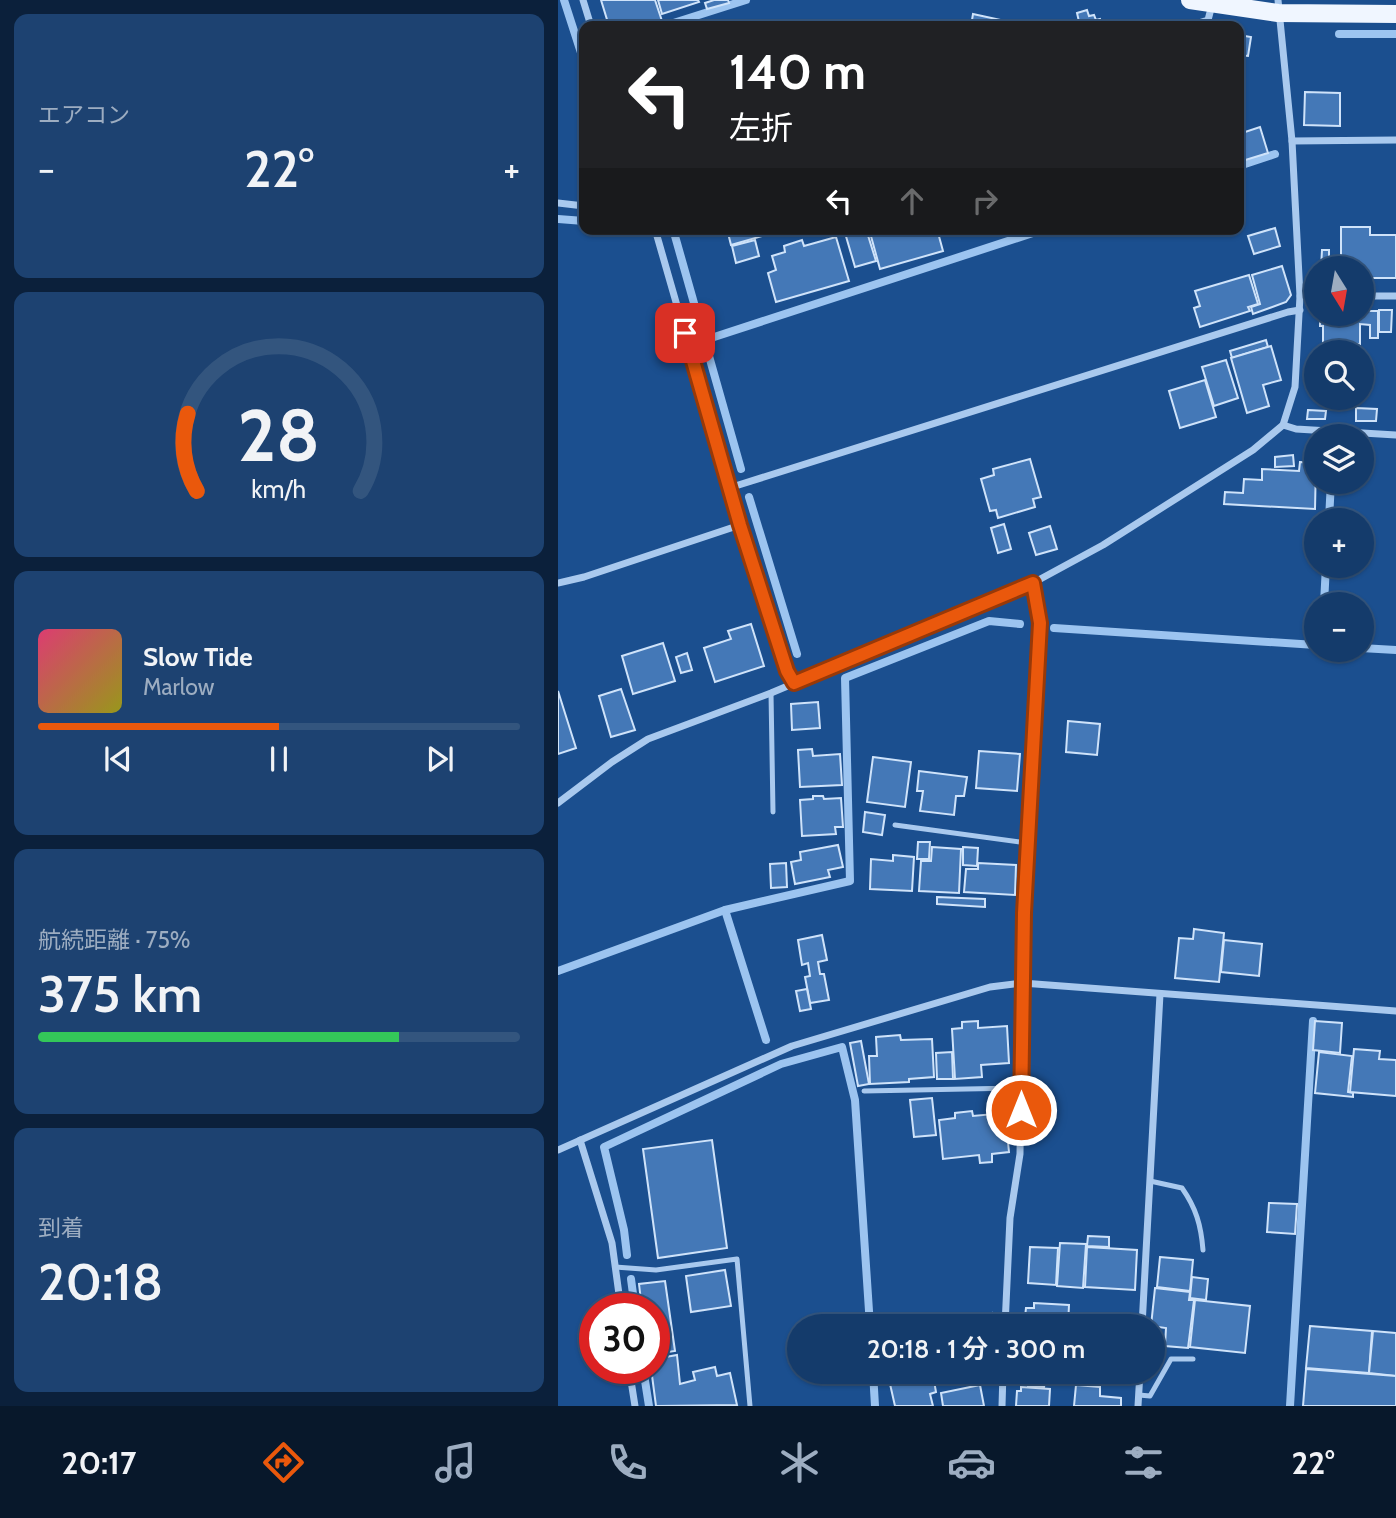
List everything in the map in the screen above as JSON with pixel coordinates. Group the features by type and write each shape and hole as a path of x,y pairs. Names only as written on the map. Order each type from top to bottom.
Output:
{"main road":[{"path":"1190,0 1212,4 1396,14"}],"street":[{"path":"583,0 589,21"},
{"path":"1205,21 1208,20 1212,4"},
{"path":"558,803 648,738 771,693 1033,583 1103,545 1253,450 1283,425 1295,387 1300,296 1292,141 1278,6"},
{"path":"1292,141 1396,140"},
{"path":"558,203 579,205"},
{"path":"657,235 740,525 787,671 794,683"},
{"path":"1374,296 1396,296"},
{"path":"729,488 1300,310"},
{"path":"1283,425 1296,429 1396,435"},
{"path":"558,583 584,577 740,525"},
{"path":"1006,1314 1010,1218 1020,1154 1027,843 1040,623 1033,583"},
{"path":"558,1150 792,1046 990,986 1022,983 1396,1011"},
{"path":"1143,1314 1160,994"},
{"path":"580,1140 612,1243 619,1293"},
{"path":"632,1384 635,1406"},
{"path":"1002,1406 1003,1384"},
{"path":"1138,1406 1139,1384"}],"lane":[{"path":"771,693 773,811"},
{"path":"895,825 1027,843"},
{"path":"864,1091 1021,1088"},
{"path":"1150,1181 1182,1188 1194,1205 1201,1229 1203,1250"},
{"path":"615,1267 657,1270 737,1259 750,1406"},
{"path":"1139,1395 1150,1396 1171,1359 1193,1359"}],"building":[{"path":"601,0 655,0 662,21 607,21"},
{"path":"658,0 698,0 699,2 662,14"},
{"path":"728,0 729,3 707,9 705,3"},
{"path":"1087,10 1089,16 1094,15 1096,20 1101,21 1079,21 1077,13"},
{"path":"973,14 1005,21 972,21"},
{"path":"1244,36 1251,37 1248,56 1244,56"},
{"path":"1305,92 1340,93 1340,126 1304,125"},
{"path":"1260,127 1268,153 1244,160 1244,132"},
{"path":"1341,227 1370,227 1370,235 1396,235 1396,278 1374,278 1374,256 1341,256"},
{"path":"1275,228 1280,246 1254,254 1248,236"},
{"path":"728,235 766,235 731,245"},
{"path":"846,235 868,235 876,261 855,267"},
{"path":"871,235 939,235 943,251 880,269"},
{"path":"836,237 849,281 776,302 768,273 776,270 772,256 785,252 784,246 802,240 804,246"},
{"path":"755,240 759,256 736,263 732,246"},
{"path":"1322,250 1329,250 1329,256 1322,256"},
{"path":"1282,266 1291,295 1286,302 1253,314 1251,307 1260,304 1252,275"},
{"path":"1249,275 1258,304 1248,307 1250,311 1200,327 1194,308 1200,306 1195,291"},
{"path":"1379,310 1392,310 1391,332 1379,332"},
{"path":"1374,311 1378,311 1378,338 1370,338 1370,326 1374,326"},
{"path":"1323,326 1360,326 1360,340 1323,340"},
{"path":"1266,340 1268,347 1232,358 1230,351"},
{"path":"1271,346 1281,380 1263,385 1269,406 1247,413 1231,358"},
{"path":"1226,360 1238,398 1214,406 1202,367"},
{"path":"1205,380 1216,417 1180,428 1169,391"},
{"path":"1377,409 1376,421 1356,421 1356,410"},
{"path":"1308,410 1326,411 1325,419 1307,419"},
{"path":"1293,455 1294,466 1275,467 1275,457"},
{"path":"1030,459 1041,497 1033,499 1035,507 998,518 996,510 990,511 981,479 994,475 993,469"},
{"path":"1300,462 1304,462 1304,494 1315,494 1315,508 1224,504 1225,492 1243,493 1244,479 1262,480 1262,469 1299,471"},
{"path":"1004,524 1011,549 998,553 991,528"},
{"path":"1050,526 1057,549 1036,555 1029,533"},
{"path":"751,624 764,666 715,682 704,648 731,639 728,631"},
{"path":"663,643 675,681 633,694 622,656"},
{"path":"687,653 692,670 681,673 676,657"},
{"path":"621,689 635,730 611,737 599,696"},
{"path":"558,691 576,748 558,754"},
{"path":"818,702 820,728 792,730 791,704"},
{"path":"1068,721 1100,724 1097,755 1066,752"},
{"path":"812,749 813,756 840,754 842,785 800,787 798,750"},
{"path":"979,751 1020,754 1017,791 976,788"},
{"path":"873,757 911,762 905,807 867,802"},
{"path":"919,771 967,777 964,796 956,796 954,815 920,811 923,791 917,791"},
{"path":"813,796 823,796 824,799 841,798 843,827 835,827 836,834 802,836 800,800 813,799"},
{"path":"865,812 885,815 882,835 863,832"},
{"path":"918,842 930,842 929,859 917,859"},
{"path":"838,845 843,867 828,870 830,877 795,884 791,862 801,860 800,852"},
{"path":"932,847 961,849 959,893 919,891 921,861 931,861"},
{"path":"963,847 978,848 977,866 963,865"},
{"path":"893,855 914,857 912,891 870,889 871,859 893,861"},
{"path":"786,863 787,887 771,888 770,864"},
{"path":"978,863 1016,865 1015,895 964,892 966,869 978,869"},
{"path":"937,897 985,899 985,907 937,904"},
{"path":"1194,929 1224,933 1219,982 1175,978 1179,938 1193,939"},
{"path":"822,935 827,960 818,962 820,974 824,974 829,1000 810,1003 805,977 810,976 808,963 802,965 798,940"},
{"path":"1224,940 1262,944 1259,976 1221,972"},
{"path":"807,989 811,1009 800,1011 796,991"},
{"path":"978,1021 978,1028 1007,1026 1009,1063 981,1065 982,1077 955,1079 952,1029 962,1028 962,1022"},
{"path":"1315,1021 1342,1023 1340,1053 1313,1050"},
{"path":"900,1035 901,1040 932,1039 934,1077 909,1079 909,1082 870,1084 869,1056 877,1056 876,1037"},
{"path":"861,1041 869,1084 858,1086 850,1043"},
{"path":"1354,1049 1380,1051 1379,1059 1396,1060 1396,1096 1350,1092"},
{"path":"952,1052 953,1079 937,1079 936,1053"},
{"path":"1319,1052 1352,1056 1348,1092 1353,1093 1353,1097 1315,1093"},
{"path":"932,1098 936,1135 914,1137 910,1100"},
{"path":"972,1111 973,1116 1005,1113 1009,1152 992,1154 992,1162 980,1163 979,1155 943,1159 939,1120 955,1118 955,1113"},
{"path":"712,1140 727,1248 658,1258 643,1149"},
{"path":"1269,1203 1297,1204 1295,1234 1267,1232"},
{"path":"1088,1236 1109,1237 1109,1247 1087,1246"},
{"path":"1060,1243 1086,1244 1083,1288 1057,1286"},
{"path":"1030,1247 1058,1248 1056,1285 1028,1283"},
{"path":"1087,1247 1137,1250 1135,1290 1085,1287"},
{"path":"1160,1257 1193,1260 1190,1291 1157,1287"},
{"path":"725,1270 731,1306 691,1312 686,1276"},
{"path":"1192,1277 1208,1279 1206,1300 1190,1298"},
{"path":"665,1281 667,1293 640,1293 639,1284"},
{"path":"1155,1288 1190,1292 1189,1300 1194,1300 1188,1348 1165,1346 1165,1314 1152,1314"},
{"path":"1195,1300 1250,1306 1245,1353 1190,1347"},
{"path":"1034,1303 1069,1305 1069,1314 1025,1314 1026,1308 1034,1308"},
{"path":"670,1316 675,1351 670,1352"},
{"path":"1310,1326 1372,1331 1369,1373 1306,1368"},
{"path":"1373,1331 1396,1333 1396,1376 1369,1373"},
{"path":"677,1355 680,1384 695,1380 693,1372 715,1367 717,1376 730,1373 737,1405 656,1406 653,1384 670,1384 670,1356"},
{"path":"1306,1369 1396,1376 1396,1406 1303,1406"},
{"path":"890,1384 935,1384 936,1392 930,1394 933,1406 895,1406"},
{"path":"1028,1384 1045,1384 1044,1387"},
{"path":"980,1385 984,1406 943,1406 941,1393"},
{"path":"1076,1385 1100,1387 1100,1396 1121,1398 1121,1406 1074,1406"},
{"path":"1021,1387 1050,1389 1049,1406 1016,1406 1017,1391 1021,1391"}],"waterway":[{"path":"564,0 579,46"},
{"path":"680,21 746,0"},
{"path":"1339,34 1396,34"},
{"path":"1244,164 1275,154"},
{"path":"558,219 579,221"},
{"path":"675,235 741,469"},
{"path":"705,340 1027,235"},
{"path":"1330,494 1330,508"},
{"path":"749,497 797,654"},
{"path":"1325,578 1325,592"},
{"path":"558,971 725,910 850,881 845,678 989,621 1020,624"},
{"path":"1054,628 1304,644"},
{"path":"1374,649 1396,650"},
{"path":"725,910 766,1040"},
{"path":"1290,1406 1313,1021"},
{"path":"627,1255 624,1230 604,1147 781,1064 842,1047 855,1100 869,1314"},
{"path":"631,1279 633,1293"},
{"path":"646,1384 649,1406"},
{"path":"874,1384 875,1406"}],"route":[{"path":"685,333 740,525 787,671 794,683 1033,583 1040,623 1024,913 1021,1110"}]}
